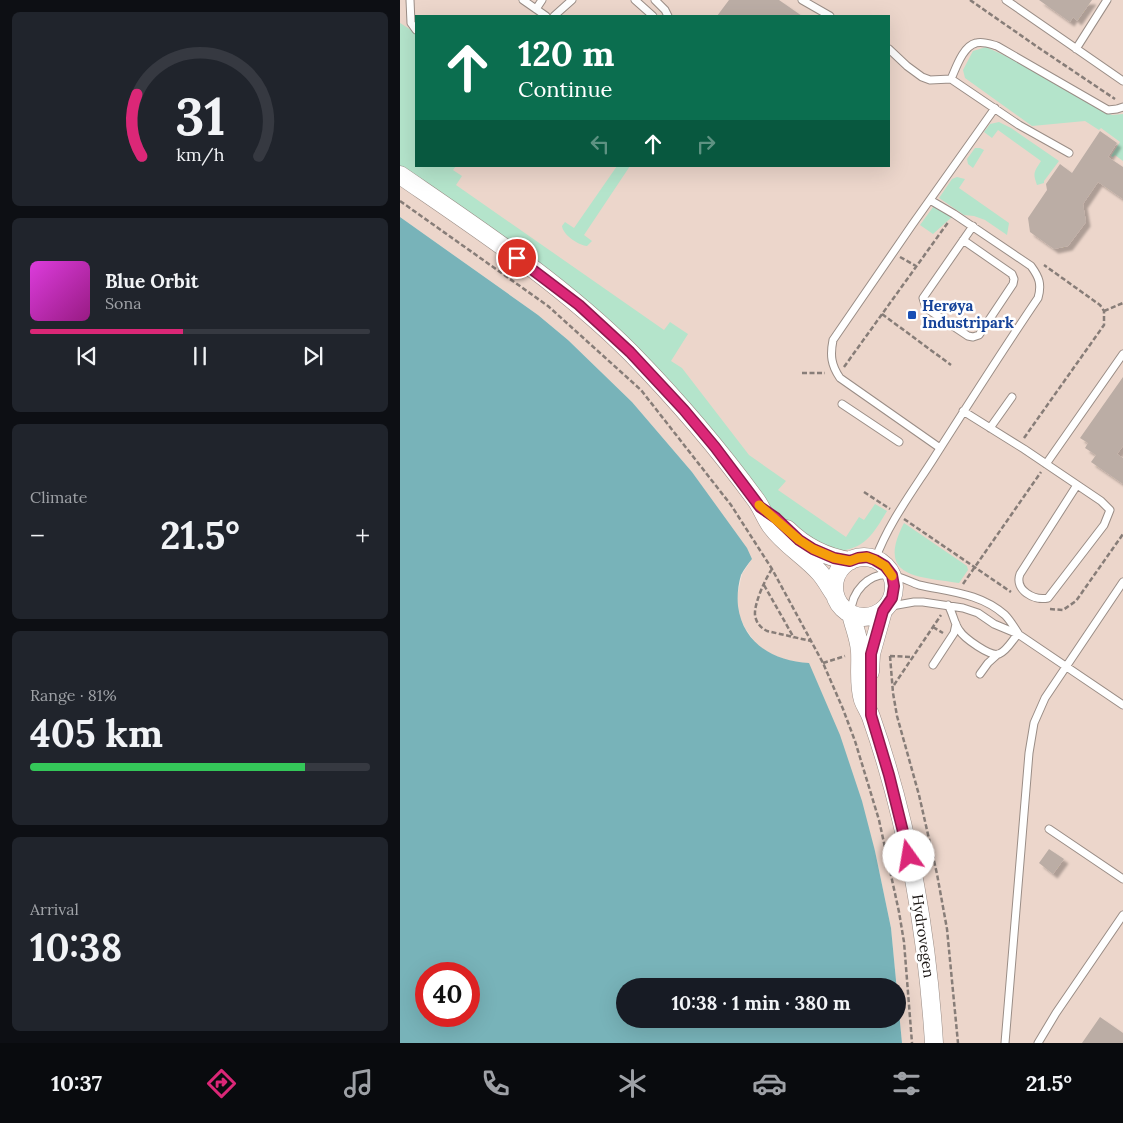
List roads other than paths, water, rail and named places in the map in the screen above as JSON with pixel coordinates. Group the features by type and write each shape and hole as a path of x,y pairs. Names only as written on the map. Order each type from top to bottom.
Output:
{"street":[{"path":"400,175 537,272 579,305 610,333 684,410 715,447 760,507 770,525 780,537 819,572 835,595 838,603 851,614 867,617 885,609"},
{"path":"760,507 776,518 799,540 813,549 834,558 850,561"},
{"path":"835,595 836,575 842,567 858,558 875,560 885,566 892,575"},
{"name":"Hydrovegen","path":"871,715 871,654 885,609 892,598 894,586 892,575"},
{"name":"Hydrovegen","path":"851,614 859,638 860,682 863,699 871,715 905,836 918,894 926,946 934,1043"}],"lane":[{"path":"410,0 411,23 415,29"},
{"path":"523,0 545,15"},
{"path":"536,9 542,0"},
{"path":"555,15 572,0"},
{"path":"635,0 652,15"},
{"path":"655,0 668,15"},
{"path":"802,0 828,15"},
{"path":"1006,0 1123,81"},
{"path":"1076,49 1107,0"},
{"path":"952,79 958,64 970,45 983,42 997,46 1108,110 1123,107"},
{"path":"890,50 922,77 930,80 952,79 1019,125 1069,153"},
{"path":"940,448 840,378 835,371 831,357 834,340 995,108"},
{"path":"875,560 898,514 1038,298 1041,288 1039,278 1031,266 973,226 930,200"},
{"path":"963,240 1012,274 1014,279 1013,284 979,335 973,337 968,336 926,308 924,298 963,240 973,226"},
{"path":"1046,464 1123,354"},
{"path":"990,428 1012,397"},
{"path":"842,404 899,442"},
{"path":"964,412 1046,464 1101,501 1110,510 1104,525 1048,598 1037,598 1030,595 1020,586 1018,578 1077,485"},
{"path":"851,614 856,596 868,580 880,575 892,575 920,585 970,595 981,600 1005,615 1018,634"},
{"path":"1005,1043 1030,735 1045,698 1123,582"},
{"path":"885,609 914,602 948,605 978,613 994,624 1018,634 1123,705"},
{"path":"948,605 954,614 960,631 976,645 986,651 998,654"},
{"path":"933,665 949,642 956,624"},
{"path":"980,674 988,663 1018,634"},
{"path":"1049,829 1123,879"},
{"path":"1038,1043 1050,1021 1123,915"}],"water":[{"path":"400,217 538,315 568,340 632,402 692,472 747,548 752,559 741,575 738,590 738,606 746,631 762,648 772,654 796,662 809,663 840,735 862,801 875,851 891,928 896,978 616,978 616,1028 901,1028 902,1043 400,1043"}],"place":[{"name":"Herøya Industripark","path":"912,315"}]}
